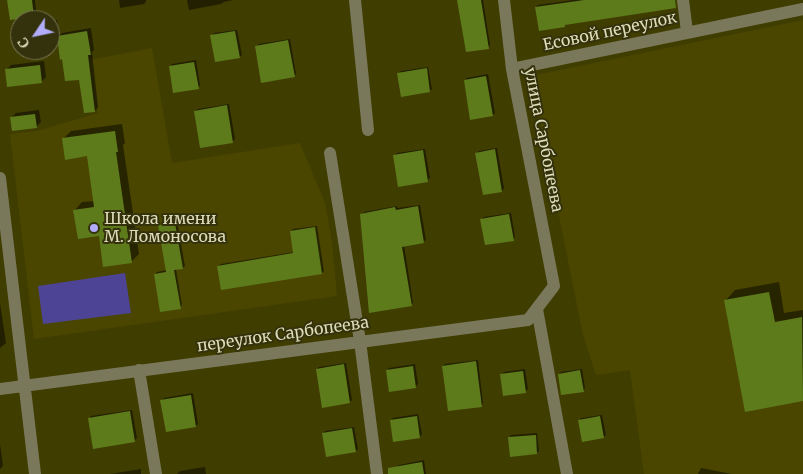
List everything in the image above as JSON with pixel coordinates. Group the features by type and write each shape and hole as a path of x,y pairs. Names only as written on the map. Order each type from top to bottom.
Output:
{"street":[{"path":"355,0 368,130"},
{"name":"улица Сарбопеева","path":"504,0 512,69 554,286"},
{"path":"683,0 687,32"},
{"name":"Есовой переулок","path":"512,69 803,9"},
{"path":"330,152 360,341 377,474"},
{"path":"0,178 35,474"},
{"name":"переулок Сарбопеева","path":"0,389 528,320 554,286"},
{"path":"536,309 567,474"},
{"path":"139,370 156,474"}],"shaded area":[{"path":"803,20 803,474 644,474 630,370 596,375 583,335 531,76"},
{"path":"152,48 172,163 300,143 325,203 332,242 337,296 34,339 10,134 37,131 98,113 90,60"},
{"path":"125,273 131,313 43,324 38,286"}],"building":[{"path":"7,0 32,0 33,10 10,10 10,20"},
{"path":"457,0 481,0 489,49 466,52"},
{"path":"584,0 675,0 676,8 565,25 565,27 539,31 535,7"},
{"path":"87,31 91,55 88,55 95,112 84,113 79,80 65,81 62,59 60,60 60,36"},
{"path":"235,31 240,58 215,62 210,35"},
{"path":"288,40 295,77 261,83 255,46"},
{"path":"194,62 199,89 173,93 169,66"},
{"path":"40,65 42,83 7,87 5,69"},
{"path":"427,68 430,92 401,97 397,73"},
{"path":"486,76 493,116 470,120 464,80"},
{"path":"227,105 233,143 200,148 194,111"},
{"path":"35,114 37,128 12,131 10,117"},
{"path":"115,131 118,152 116,152 132,263 103,267 99,236 78,239 73,210 94,207 87,156 65,160 62,138"},
{"path":"495,149 502,192 483,195 475,153"},
{"path":"423,150 428,182 398,187 393,155"},
{"path":"418,206 424,243 402,247 412,306 369,313 360,214 395,207 396,210"},
{"path":"509,214 514,241 485,245 480,219"},
{"path":"175,223 183,269 174,270 181,309 160,312 154,274 166,272 158,225"},
{"path":"315,227 322,274 221,290 217,266 293,253 290,231"},
{"path":"769,292 775,322 802,317 803,401 745,412 724,300"},
{"path":"476,361 482,407 448,411 442,366"},
{"path":"344,364 350,403 322,408 316,369"},
{"path":"413,366 416,388 389,392 386,370"},
{"path":"580,370 584,392 561,395 558,374"},
{"path":"523,371 526,393 503,396 500,374"},
{"path":"191,395 196,427 166,432 160,400"},
{"path":"130,411 135,442 93,449 88,418"},
{"path":"417,416 420,438 393,442 390,420"},
{"path":"600,416 604,438 582,442 578,420"},
{"path":"352,428 356,452 326,457 322,433"},
{"path":"536,435 537,454 510,457 508,437"},
{"path":"422,462 424,474 388,474 388,468"}],"place":[{"name":"Школа имени М. Ломоносова","path":"94,228"}]}
